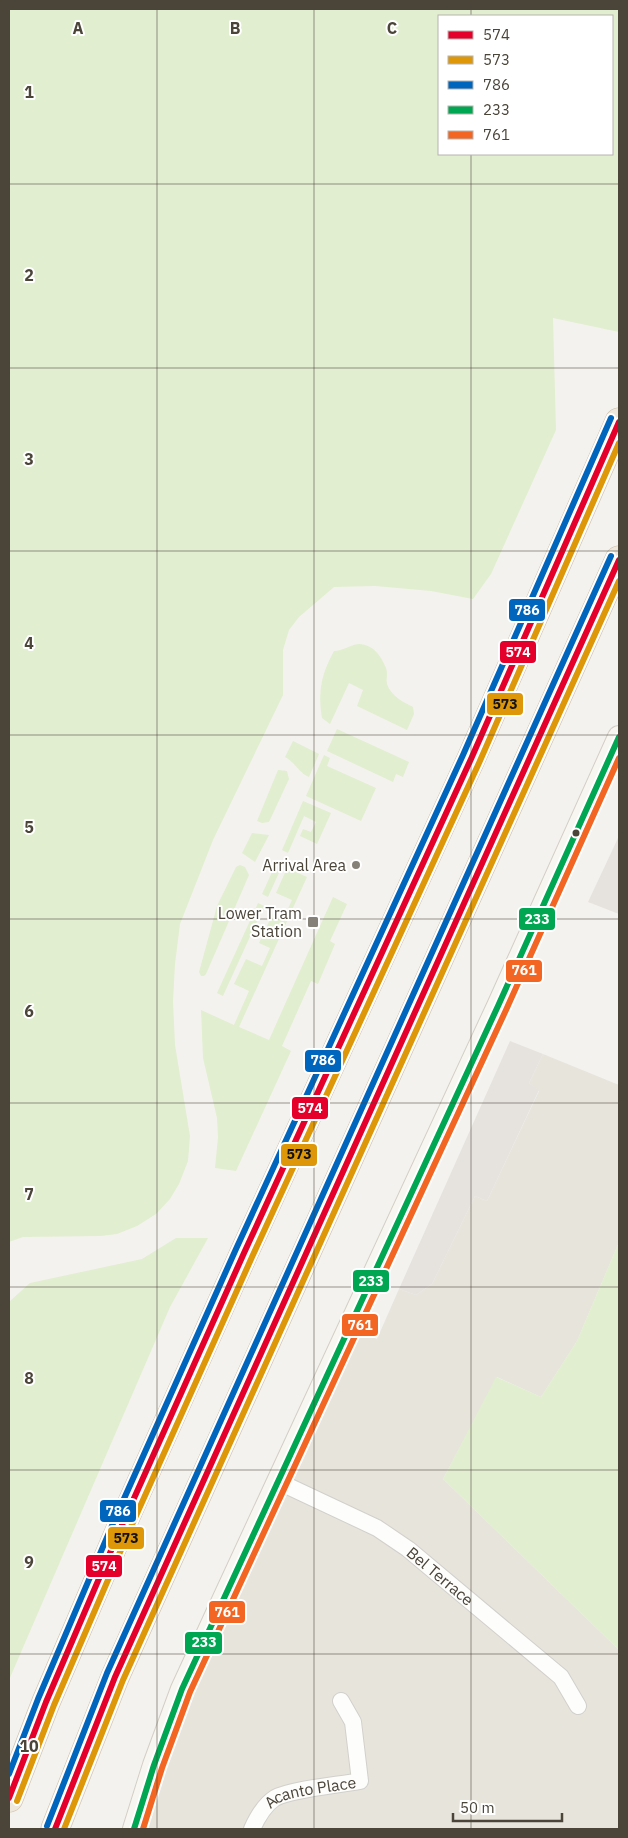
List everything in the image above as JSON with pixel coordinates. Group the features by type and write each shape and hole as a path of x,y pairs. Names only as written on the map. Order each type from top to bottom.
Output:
{"highway":[{"path":"9,1798 49,1694 122,1525 471,759 619,422"},
{"path":"55,1829 126,1652 619,560"}],"main road":[{"path":"134,1829 154,1765 182,1689 418,1175 498,1006 619,737"}],"street":[{"name":"Bel Terrace","path":"277,1481 377,1528 408,1549 561,1676 578,1706"},
{"name":"Acanto Place","path":"252,1829 259,1814 275,1798 292,1792 360,1781 353,1722 341,1701"}],"shaded area":[{"path":"619,836 619,914 588,902"},
{"path":"510,1041 543,1054 529,1083 539,1090 487,1201 475,1196 432,1284 416,1295 399,1289"},
{"path":"543,1054 619,1085 619,1242 577,1341 541,1397 497,1377 443,1479 619,1650 619,1829 134,1829 349,1328 377,1339 399,1289 416,1295 432,1284 475,1196 487,1201 539,1091 529,1083"}],"green space":[{"path":"9,9 619,9 619,332 553,318 556,430 491,574 473,599 431,591 375,586 334,587 299,617 289,630 283,650 283,695 213,840 180,924 173,1001 175,1045 190,1136 188,1161 179,1184 170,1199 156,1214 137,1226 117,1234 23,1237 9,1242"},
{"path":"359,644 369,646 382,659 387,672 387,684 391,692 413,707 414,714 407,730 357,706 363,690 349,683 330,724 322,718 320,700 323,676 334,651"},
{"path":"337,729 409,762 403,777 396,774 393,782 327,751"},
{"path":"293,741 319,754 309,777 285,757"},
{"path":"324,755 330,758 327,766 376,788 361,821 306,796"},
{"path":"278,770 287,771 289,779 269,822 262,823 257,821"},
{"path":"303,801 331,813 317,844 300,836 303,829 311,832 316,822 304,816 288,853 282,850"},
{"path":"252,833 269,835 255,862 242,853"},
{"path":"277,861 283,864 268,897 262,894"},
{"path":"240,865 245,867 249,875 206,974 201,976 199,972 217,906 236,867"},
{"path":"287,868 307,877 239,1027 269,1040 333,897 347,904 330,941 335,944 318,984 311,981 282,1046 291,1051 236,1171 215,1168 218,1137 217,1118 203,1058 201,1010 234,1025 249,991 234,984 246,959 262,966 270,948 259,943 273,913 284,917 292,900 276,893"},
{"path":"258,903 264,906 223,996 217,993"},
{"path":"176,1238 208,1238 170,1307 9,1680 9,1302 30,1283 142,1259"},
{"path":"619,1242 619,1650 443,1479 496,1377 541,1397 577,1341"}],"transit line":[{"name":"786","path":"9,1774 38,1699 114,1521 236,1249 463,755 611,418"},
{"name":"574","path":"9,1798 46,1702 122,1525 244,1253 471,759 619,422"},
{"name":"573","path":"17,1801 54,1705 130,1529 252,1257 479,763 619,443"},
{"name":"786","path":"47,1826 107,1673 611,556"},
{"name":"574","path":"55,1829 115,1677 619,560"},
{"name":"573","path":"64,1829 123,1680 619,581"},
{"name":"233","path":"134,1829 154,1765 182,1689 498,1006 619,737"},
{"name":"761","path":"143,1829 162,1768 190,1692 506,1010 619,758"}],"place":[{"name":"Arrival Area","path":"356,865"},
{"name":"Lower Tram Station","path":"313,922"}]}
